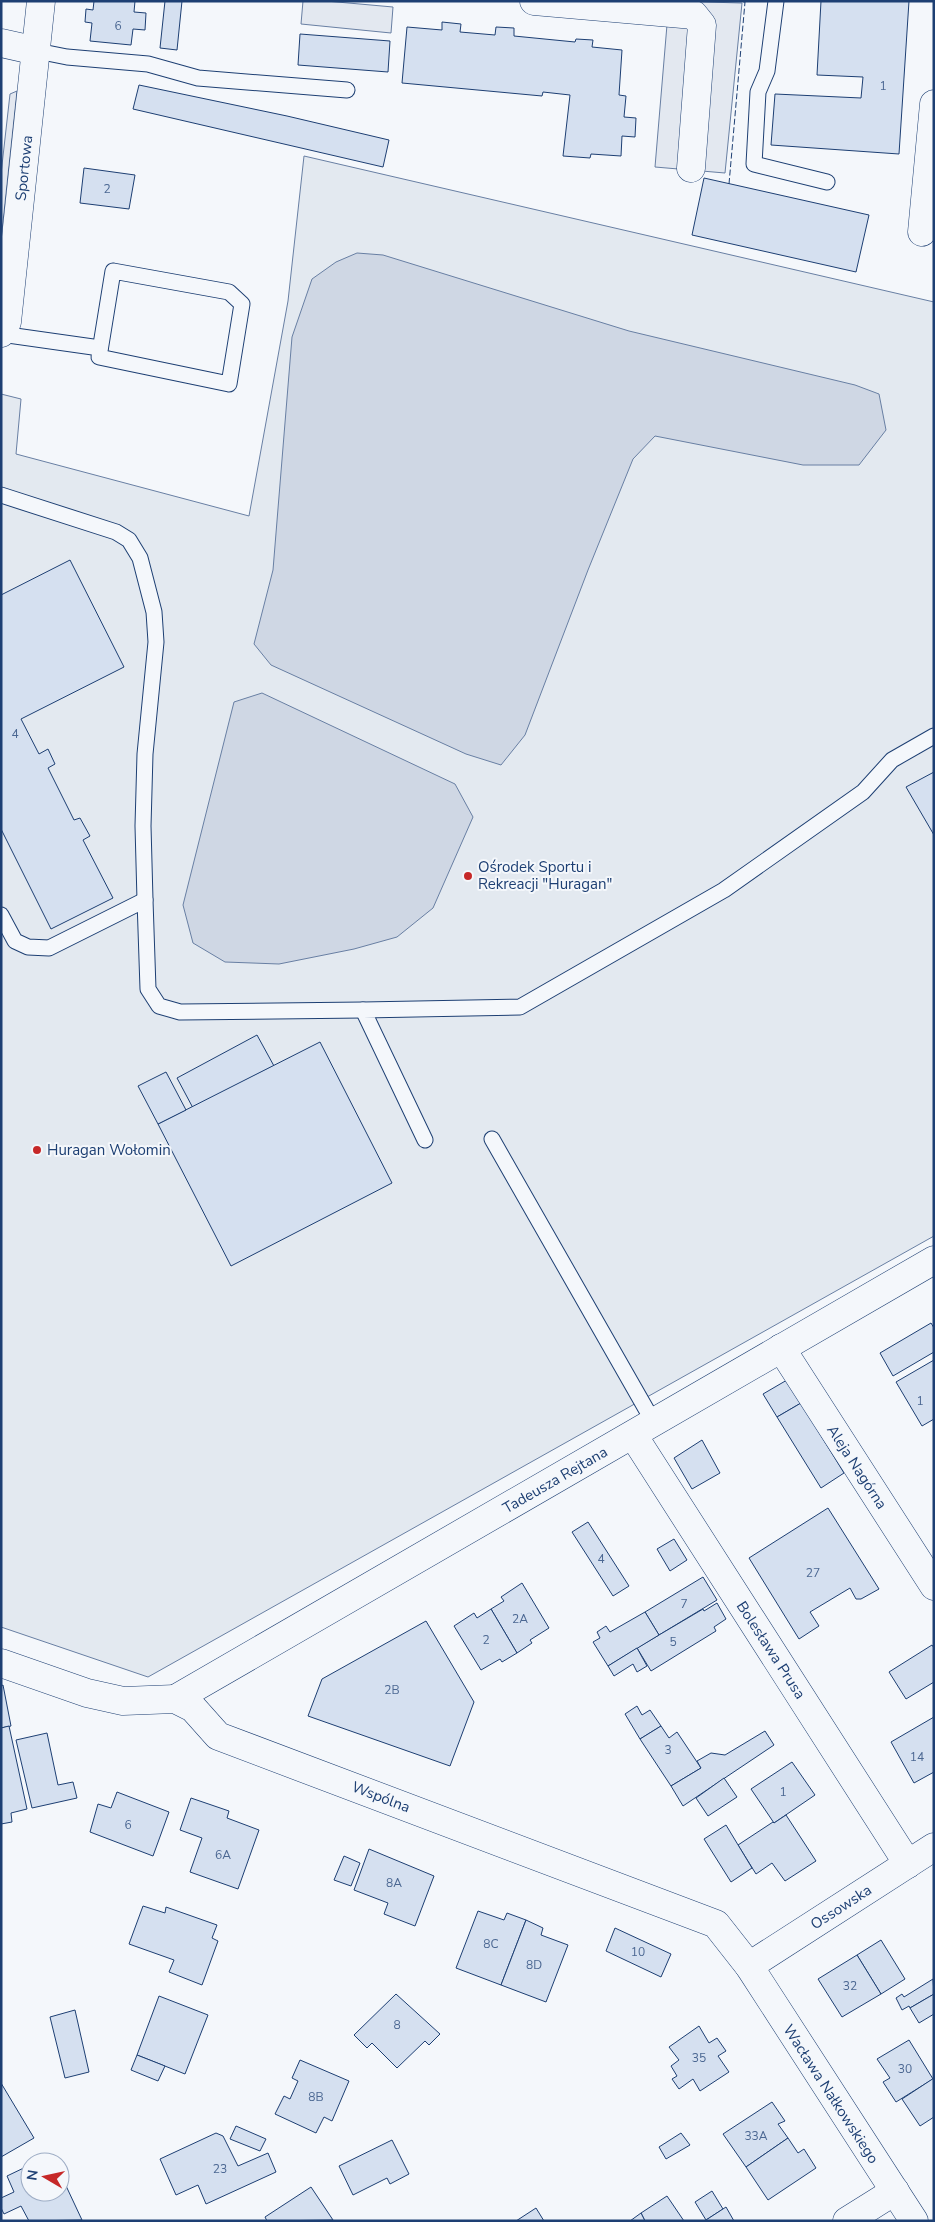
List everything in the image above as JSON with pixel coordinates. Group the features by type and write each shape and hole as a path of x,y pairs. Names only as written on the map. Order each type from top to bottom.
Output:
{"street":[{"name":"Sportowa","path":"1,334 8,322 41,1"},
{"path":"534,1 694,15 702,25 691,168"},
{"path":"1,43 37,51"},
{"path":"922,232 931,162 934,104"},
{"name":"Tadeusza Rejtana","path":"175,1699 934,1260"},
{"name":"Aleja Nagórna","path":"781,1348 934,1586"},
{"name":"Bolesława Prusa","path":"644,1429 908,1864"},
{"path":"1,1663 87,1693 123,1701 175,1699"},
{"name":"Wspólna","path":"175,1699 193,1708 218,1736 716,1924 749,1966"},
{"name":"Ossowska","path":"749,1966 934,1847"},
{"name":"Wacława Nałkowskiego","path":"749,1966 914,2221"},
{"path":"847,2221 895,2191"}],"lane":[{"path":"776,1 767,71 758,92 754,164 827,182"},
{"path":"37,51 68,57 148,64 198,78 347,90"},
{"path":"113,271 229,292 242,304 229,384 98,358 100,348 113,271"},
{"path":"1,334 100,348"},
{"path":"1,495 116,532 129,540 140,558 154,612 156,642 145,754 143,826 148,989 159,1006 180,1012 520,1007 724,890 863,792 892,760 934,736"},
{"path":"1,915 15,940 28,948 49,948 145,900"},
{"path":"363,1010 425,1140"},
{"path":"492,1139 644,1429"}],"shaded area":[{"path":"303,1 326,1 393,7 391,33 301,24"},
{"path":"669,1 742,3 725,173 655,167"},
{"path":"17,91 1,240 1,174 10,94"},
{"name":"Ośrodek Sportu i Rekreacji \"Huragan\"","path":"304,156 934,302 934,1236 148,1677 1,1627 1,394 21,399 16,454 249,516 288,301"},
{"path":"357,253 383,255 629,331 855,385 879,394 886,430 859,465 803,465 655,436 633,459 525,735 501,765 466,754 271,665 254,644 273,570 292,337 312,279 336,262"},
{"path":"262,693 455,784 473,817 433,908 397,937 354,949 279,964 225,962 193,943 183,905 234,702"}],"building":[{"path":"94,1 135,1 134,12 146,13 145,30 133,29 131,45 90,41 92,23 85,22 86,9 93,10"},
{"path":"165,1 182,1 177,50 160,48"},
{"path":"821,1 909,1 899,154 771,145 775,94 861,98 863,77 817,75"},
{"path":"442,22 461,24 460,32 495,35 496,27 514,28 514,36 575,42 576,39 593,40 592,47 622,50 619,95 626,96 624,117 636,118 635,137 622,136 621,156 591,154 590,158 563,156 570,95 543,92 542,96 402,83 407,27 442,30"},
{"path":"300,34 390,41 388,72 298,65"},
{"path":"139,85 287,116 389,140 383,167 133,109"},
{"path":"84,168 135,175 129,209 80,203"},
{"path":"704,178 869,215 856,272 692,235"},
{"path":"70,560 124,667 21,719 39,754 48,749 55,764 48,768 74,820 80,818 90,836 83,840 113,898 51,929 1,829 1,595"},
{"path":"934,772 934,835 906,787"},
{"path":"257,1035 274,1066 193,1108 177,1078"},
{"path":"320,1042 392,1183 231,1266 158,1124"},
{"path":"166,1072 186,1110 158,1124 138,1086"},
{"path":"931,1323 934,1328 934,1352 893,1376 880,1353"},
{"path":"934,1360 934,1419 922,1426 896,1382"},
{"path":"787,1380 801,1403 777,1417 763,1394"},
{"path":"801,1403 844,1473 821,1488 777,1417"},
{"path":"702,1440 720,1473 692,1489 674,1458"},
{"path":"828,1508 879,1589 861,1599 856,1599 850,1588 810,1612 819,1626 799,1639 749,1558"},
{"path":"588,1522 629,1586 613,1596 572,1532"},
{"path":"674,1539 687,1560 670,1571 657,1549"},
{"path":"703,1577 717,1600 659,1635 645,1612"},
{"path":"522,1583 549,1628 530,1640 532,1643 517,1653 491,1609 504,1601 501,1597"},
{"path":"717,1603 726,1619 714,1627 716,1631 651,1671 637,1648 703,1609 704,1611"},
{"path":"491,1609 517,1653 502,1662 500,1659 481,1670 454,1626 474,1613 477,1618"},
{"path":"645,1612 659,1635 608,1666 593,1642 600,1638 597,1632 606,1626 610,1632"},
{"path":"426,1621 474,1702 450,1766 308,1716 322,1679"},
{"path":"932,1645 934,1648 934,1682 906,1699 889,1672"},
{"path":"637,1648 647,1666 637,1672 633,1664 614,1676 608,1666"},
{"path":"3,1685 11,1726 1,1728 1,1686"},
{"path":"637,1706 642,1715 650,1710 661,1726 640,1739 625,1714"},
{"path":"934,1717 934,1772 914,1783 891,1742"},
{"path":"9,1726 27,1809 11,1813 12,1822 1,1824 1,1728"},
{"path":"661,1726 669,1738 677,1732 701,1768 671,1786 640,1739"},
{"path":"765,1731 774,1745 683,1806 671,1786 701,1768 697,1761 711,1753 725,1755"},
{"path":"47,1733 58,1785 73,1782 77,1798 32,1808 16,1740"},
{"path":"792,1762 815,1795 774,1823 751,1789"},
{"path":"724,1778 737,1797 708,1816 696,1798"},
{"path":"117,1792 169,1812 153,1856 90,1832 98,1804 111,1808"},
{"path":"191,1798 229,1811 227,1818 259,1830 238,1889 190,1872 202,1838 180,1830"},
{"path":"786,1815 816,1861 785,1881 772,1863 756,1874 738,1845"},
{"path":"726,1825 752,1868 731,1882 704,1839"},
{"path":"369,1849 434,1876 415,1926 384,1914 388,1903 354,1890"},
{"path":"344,1856 360,1863 351,1886 334,1880"},
{"path":"143,1906 165,1913 166,1907 217,1925 212,1938 218,1941 202,1985 169,1972 174,1960 129,1944"},
{"path":"478,1911 504,1920 507,1913 526,1920 501,1985 456,1968"},
{"path":"526,1920 543,1928 541,1935 568,1945 546,2002 501,1985"},
{"path":"615,1928 671,1954 661,1977 606,1951"},
{"path":"881,1940 905,1979 881,1994 857,1955"},
{"path":"857,1955 881,1994 842,2017 818,1979"},
{"path":"933,1979 934,1994 910,2008 909,2006 902,2010 896,1998 902,1994 904,1997"},
{"path":"396,1994 440,2034 429,2045 425,2041 397,2068 372,2043 367,2048 354,2035"},
{"path":"934,1994 934,2014 919,2023 910,2008"},
{"path":"159,1996 208,2015 185,2074 137,2055"},
{"path":"75,2010 89,2072 65,2078 50,2017"},
{"path":"699,2026 709,2043 717,2038 726,2051 718,2056 729,2072 700,2091 693,2079 679,2089 672,2079 677,2076 671,2066 679,2060 669,2047"},
{"path":"909,2040 933,2079 896,2102 883,2082 890,2078 877,2059"},
{"path":"137,2055 165,2066 158,2081 131,2070"},
{"path":"300,2060 349,2081 332,2121 324,2117 316,2133 275,2114 284,2096 290,2099 298,2081 292,2078"},
{"path":"934,2078 934,2117 920,2126 902,2099"},
{"path":"1,2083 34,2138 1,2157"},
{"path":"772,2102 785,2121 778,2124 788,2138 746,2167 723,2134"},
{"path":"236,2126 266,2139 260,2151 230,2139"},
{"path":"216,2133 223,2136 238,2166 268,2153 276,2172 206,2204 198,2185 176,2195 160,2159"},
{"path":"681,2133 690,2145 666,2159 659,2147"},
{"path":"788,2138 798,2153 804,2149 816,2168 768,2200 746,2167"},
{"path":"392,2140 409,2174 390,2184 387,2178 353,2195 339,2166"},
{"path":"20,2170 20,2202 70,2202 70,2194 82,2220 29,2221 21,2206 4,2214 1,2208 1,2198 14,2192 7,2176"},
{"path":"311,2187 333,2220 267,2221 265,2217"},
{"path":"712,2191 723,2209 706,2220 695,2202"},
{"path":"667,2196 684,2221 645,2221 641,2213"},
{"path":"726,2207 734,2221 706,2220"},
{"path":"536,2208 544,2221 516,2221"},
{"path":"641,2213 645,2221 630,2221"}],"fence":[{"path":"729,184 745,2 735,1"}],"place":[{"name":"Ośrodek Sportu i Rekreacji \"Huragan\"","path":"468,876"},
{"name":"Huragan Wołomin","path":"37,1150"}]}
